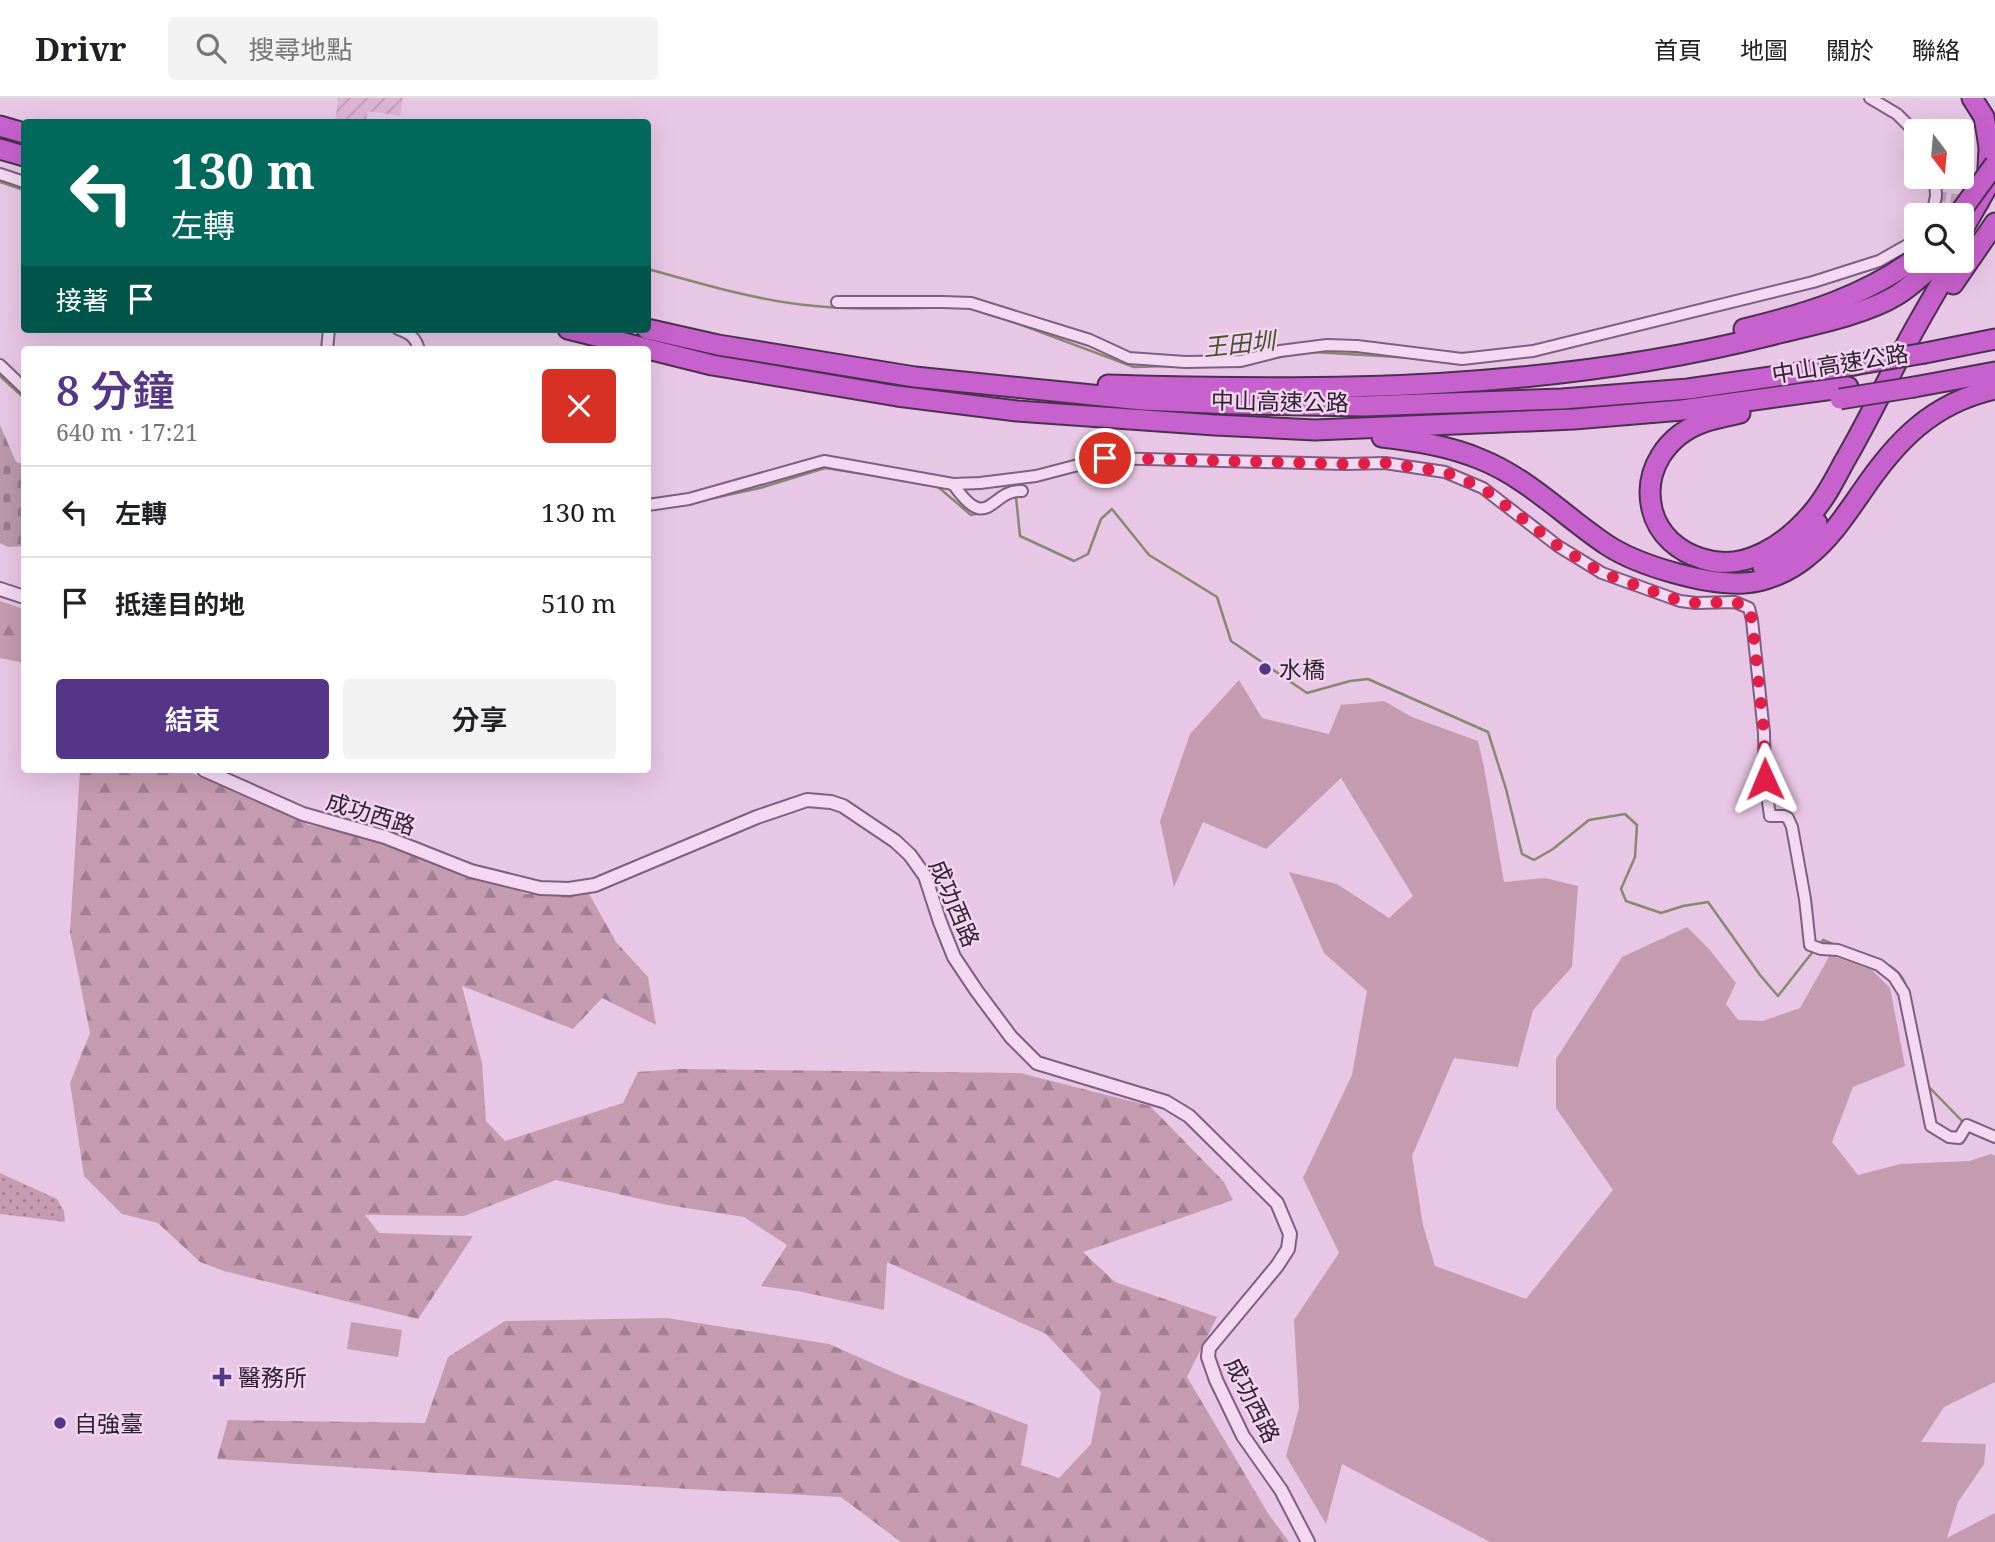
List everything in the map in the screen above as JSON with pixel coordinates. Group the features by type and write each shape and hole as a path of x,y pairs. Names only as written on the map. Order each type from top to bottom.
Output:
{"highway":[{"path":"1972,98 1984,117 1989,148 1987,187 1974,210"},
{"path":"0,126 21,132"},
{"path":"0,149 21,155"},
{"path":"1967,203 1995,164"},
{"path":"1974,225 1995,186"},
{"path":"1689,575 1738,573 1764,567 1801,542 1831,505 1939,304 1995,223"},
{"path":"1386,386 1433,378 1579,362 1752,327 1866,290 1904,266"},
{"path":"1053,392 1094,384 1239,389 1466,383 1614,367 1726,346 1825,321 1885,301 1925,273"},
{"path":"1911,334 1938,273"},
{"path":"1844,393 1742,413 1704,423 1680,434 1662,453 1653,469 1650,489 1652,510 1667,539 1695,557 1724,563 1756,556 1795,530 1830,487 1911,334 1947,273"},
{"name":"中山高速公路","path":"651,330 718,345 915,377 1053,392 1142,400 1365,406 1562,399 1688,389 1854,365 1995,339"},
{"name":"中山高速公路","path":"584,333 636,346"},
{"name":"中山高速公路","path":"651,350 712,365 897,396 1017,411 1315,430 1574,419 1844,393 1916,381 1995,360"},
{"path":"1916,381 1995,372"},
{"path":"1315,430 1424,442 1481,459 1513,476 1608,546 1632,558 1689,575 1721,582 1746,583 1787,570 1823,543 1878,468 1928,416 1959,400 1995,389"}],"street":[{"path":"1870,98 1897,114 1904,121"},
{"path":"0,174 21,181"},
{"path":"837,302 971,303 1090,340 1129,358 1185,362 1241,361 1280,351 1327,345 1462,359 1533,351 1814,282 1879,261 1904,247"},
{"path":"0,365 21,385"},
{"path":"651,505 689,499 824,461 953,484 1036,476 1105,458 1385,463 1445,472 1483,488 1558,546 1602,573 1680,601 1735,602 1749,608 1764,733 1765,779 1770,816 1784,816 1792,827 1810,945 1838,950 1879,965 1895,977 1904,993 1931,1126 1949,1137 1959,1138 1968,1125 1995,1137"},
{"path":"953,484 970,504 982,508 993,505 1009,492 1022,491"},
{"path":"0,589 21,596"},
{"name":"成功西路","path":"211,773 303,814 385,836 471,872 540,888 569,889 595,885 757,817 807,800 843,806 895,841 910,855 925,876 954,957 1011,1037 1037,1063 1166,1102 1189,1116 1278,1203 1290,1234 1287,1249 1277,1266 1209,1348 1208,1357 1243,1436 1281,1490 1308,1542"}],"shaded area":[{"path":"338,98 403,98 400,116 368,111 367,119 335,119"}],"green space":[{"path":"0,425 16,462 21,463 21,546 8,547 0,543"},
{"path":"0,601 21,608 21,662 0,658"},
{"path":"1239,680 1262,718 1329,734 1341,705 1384,701 1412,717 1478,741 1504,882 1545,878 1578,886 1572,967 1533,1010 1518,1067 1454,1058 1412,1156 1423,1225 1435,1266 1526,1299 1613,1190 1556,1108 1556,1059 1622,957 1687,927 1736,983 1726,1004 1738,1020 1763,1021 1800,1008 1830,955 1872,970 1890,988 1905,1066 1853,1087 1832,1142 1858,1175 1900,1164 1969,1161 1991,1154 1995,1156 1995,1382 1944,1407 1921,1442 1986,1444 1984,1464 1958,1502 1947,1538 1995,1513 1995,1542 1490,1542 1342,1464 1326,1524 1286,1456 1299,1408 1294,1320 1339,1253 1303,1178 1352,1075 1367,991 1324,953 1289,872 1337,884 1389,918 1413,896 1341,778 1266,849 1203,822 1174,887 1160,821 1190,734"},
{"path":"80,773 192,773 309,825 395,842 526,894 589,894 616,942 648,977 656,1025 602,998 573,1029 462,986 482,1063 486,1121 505,1141 623,1103 638,1072 680,1069 1020,1073 1150,1106 1224,1182 1233,1200 1083,1252 1115,1282 1217,1317 1187,1377 1269,1515 1289,1542 901,1542 841,1497 217,1459 228,1420 425,1423 448,1357 505,1321 667,1318 829,1344 899,1375 1028,1425 1021,1465 1059,1478 1091,1444 1101,1392 1046,1334 887,1262 884,1310 798,1291 761,1286 787,1245 744,1217 667,1205 556,1180 464,1216 365,1215 379,1233 473,1236 418,1319 224,1271 200,1262 158,1223 122,1214 84,1176 70,1083 90,1033 70,932"},
{"path":"0,1173 57,1199 64,1211 65,1222 0,1214"},
{"path":"351,1322 402,1330 398,1357 347,1349"}],"waterway":[{"name":"王田圳","path":"0,182 21,189"},
{"name":"王田圳","path":"651,270 730,291 794,304 863,309 944,307"},
{"name":"王田圳","path":"1825,283 1839,280"},
{"name":"王田圳","path":"1008,320 1134,367 1171,366"},
{"name":"王田圳","path":"1313,352 1414,358"},
{"name":"王田圳","path":"1248,364 1289,355"},
{"path":"0,376 21,395"},
{"path":"709,499 760,488 825,468 890,478"},
{"path":"937,486 971,515 980,513"},
{"path":"1013,497 1016,497 1020,536 1074,561 1088,554 1101,519 1112,509 1149,555 1217,597 1231,641 1307,693 1368,679 1488,732 1522,854 1534,860 1553,849 1589,820 1625,814 1637,825 1635,857 1621,889 1626,901 1661,913 1708,902 1778,996 1815,949"},
{"path":"1820,944 1823,940 1835,945"},
{"path":"1887,965 1900,975 1907,991"},
{"path":"1928,1086 1965,1124"}],"tunnel":[{"path":"1936,196 1995,205"}],"place":[{"name":"水橋","path":"1265,669"},
{"name":"醫務所","path":"222,1377"},
{"name":"自強臺","path":"60,1423"}],"route":[{"path":"1105,458 1385,463 1445,472 1483,488 1558,546 1602,573 1680,601 1735,602 1749,608 1764,733 1765,779"}]}
